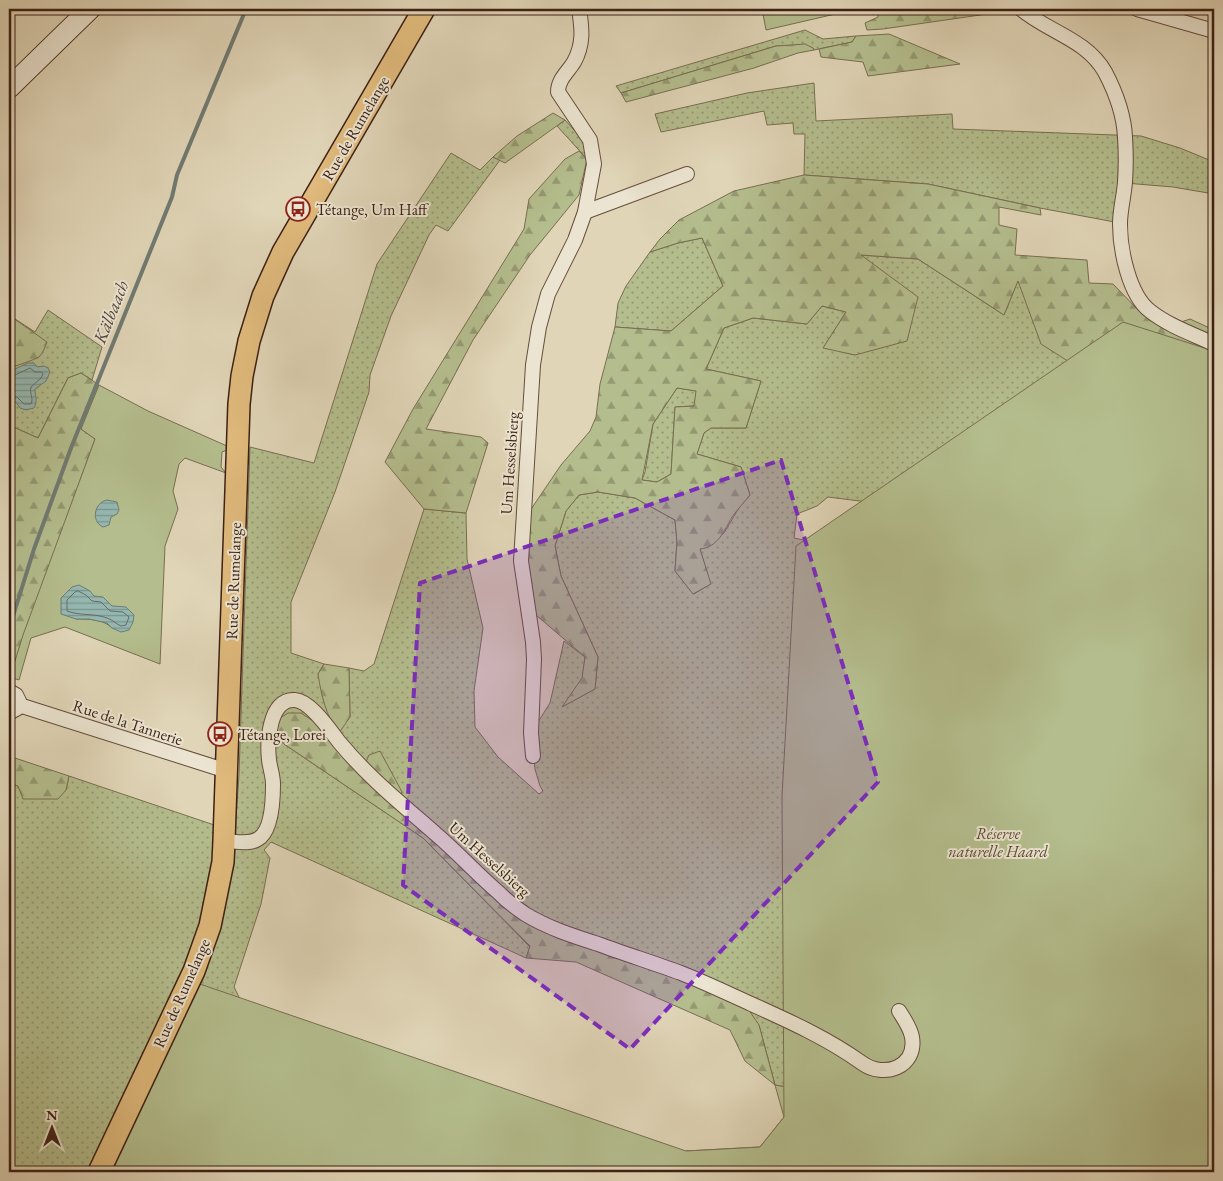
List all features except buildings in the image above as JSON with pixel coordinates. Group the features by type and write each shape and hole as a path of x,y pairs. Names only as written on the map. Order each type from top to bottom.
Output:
{"main road":[{"name":"Rue de Rumelange","path":"99,1172 194,971 210,926 222,862 240,404 242,376 248,341 263,296 283,252 424,9"}],"street":[{"path":"9,88 90,9"},
{"name":"Um Hesselsbierg","path":"533,756 531,733 533,642 521,561 533,365 539,327 548,294 575,240 585,212 594,164 590,140 558,92 558,85 573,62 582,38 579,9"},
{"path":"1021,9 1078,43 1104,71 1112,88 1123,119 1125,135 1125,183 1120,223 1122,249 1131,283 1138,299 1150,311 1214,344"},
{"path":"1138,9 1214,31"},
{"path":"585,212 687,174"},
{"name":"Rue de la Tannerie","path":"9,691 16,694 18,698 14,709 226,771"},
{"name":"Um Hesselsbierg","path":"224,841 256,841 266,831 273,797 273,781 269,759 270,730 274,714 280,705 288,700 298,700 314,711 356,762 376,782 439,836 497,892 524,913 557,930 685,974 815,1033 866,1066 876,1070 887,1071 899,1067 908,1058 912,1048 912,1037 908,1025 899,1011"}],"highlighted area":[{"path":"781,460 878,782 630,1049 403,885 420,583"}],"green space":[{"path":"762,9 851,9 766,30"},
{"path":"878,9 1006,9 1001,12 867,30 865,23 878,17"},
{"path":"805,30 823,39 856,36 852,42 814,50 813,48 776,46 621,93 616,86"},
{"path":"889,34 960,64 868,76 863,62 821,57 819,49 852,42 856,36"},
{"path":"805,44 814,50 626,102 621,93 776,46"},
{"path":"814,83 816,121 952,114 953,129 1141,136 1180,148 1214,162 1214,194 1173,187 1125,183 1120,223 928,184 804,175 805,134 794,134 793,123 767,125 764,111 661,132 655,114 747,93"},
{"path":"553,113 565,120 505,163 493,157 517,136"},
{"path":"565,120 584,141 587,159 557,126"},
{"path":"579,151 587,159 579,195 530,255 473,340 426,429 481,437 488,443 466,513 424,509 385,462 413,409 524,229 529,199 565,159"},
{"path":"451,153 480,170 493,157 500,160 448,231 436,225 429,235 391,316 370,375 369,392 335,492 291,602 291,653 324,664 318,674 350,717 349,668 364,671 374,664 424,509 466,513 467,559 483,628 474,691 475,727 498,757 539,794 543,791 535,769 531,733 550,703 564,641 585,657 583,678 563,706 595,689 598,657 561,576 555,546 566,511 579,495 598,492 635,498 675,520 677,542 675,571 694,594 710,584 700,549 724,533 740,506 750,495 741,467 697,454 704,433 711,428 746,428 761,381 706,369 724,328 753,318 807,324 822,306 846,312 824,347 855,355 860,255 918,259 1004,315 1018,280 1074,365 1096,531 828,497 817,506 797,514 794,538 824,544 1214,1172 1122,1172 815,1092 775,1085 759,1025 524,913 365,764 284,744 423,838 530,947 526,958 271,842 264,850 270,858 261,904 234,987 240,999 161,1172 9,1172 9,783 18,786 66,790 69,776 235,832 239,775 250,447 314,463 377,264"},
{"path":"804,175 928,184 1040,208 1041,215 999,207 999,225 1017,229 1015,255 1087,260 1089,283 1113,284 1142,314 1172,325 1190,319 1214,330 1214,424 1074,365 1041,344 1018,281 1004,315 918,259 861,255 918,297 907,341 855,355 823,348 846,312 822,306 807,324 753,318 724,328 706,369 761,381 746,428 711,428 704,433 697,454 741,467 750,495 732,517 716,542 700,549 711,584 693,594 675,571 677,542 675,520 635,498 598,492 579,495 566,511 555,546 561,576 598,657 595,689 562,707 582,678 585,657 529,609 523,521 561,465 590,431 596,417 600,384 615,327 671,331 723,286 702,238 650,252 679,220 734,191","holes":["677,388 696,391 694,406 675,407 671,474 657,482 642,480 653,424"]},
{"path":"702,238 723,286 671,331 615,327 618,303 626,286 650,252"},
{"path":"48,310 102,347 92,380 81,373 68,378 38,438 9,425 9,315 35,332"},
{"path":"9,315 47,342 39,357 11,367 9,367 9,342 12,338 9,333"},
{"name":"Réserve naturelle Haard","path":"1123,322 1214,351 1214,1172 110,1172 200,984 686,1151 760,1147 784,1117 782,796 796,546"},
{"path":"81,373 99,385 81,429 95,439 9,679 9,425 38,438 68,378"},
{"path":"99,385 148,411 227,446 227,450 222,452 221,467 226,473 185,458 179,464 173,491 178,509 165,546 160,664 65,627 31,638 19,680 10,677 23,635 95,439 81,429","holes":["103,597 112,606 112,628 100,621 76,619"]},
{"path":"677,388 697,391 694,406 675,407 671,474 657,482 642,480 653,424"},
{"path":"324,664 349,668 350,717 339,733 327,713 321,689 318,674"},
{"path":"288,713 301,713 316,723 365,764 369,755 380,751 402,792 398,802 524,913 742,1000 759,1025 775,1085 745,1061 730,1030 576,962 526,958 530,946 423,838 284,744 276,733 280,718"},
{"path":"9,756 69,776 66,790 58,799 23,799 18,786 9,783"},
{"path":"775,1085 815,1092 896,1161 686,1151 760,1147 784,1117"}],"water":[{"path":"28,363 34,363 37,367 44,366 50,372 46,381 35,389 36,401 34,408 26,410 20,408 16,402 9,403 9,369 13,370"},
{"path":"107,500 117,502 119,510 117,514 111,517 109,525 103,527 96,521 95,516 99,504"},
{"path":"79,585 90,591 94,596 103,597 112,606 126,607 134,615 129,630 121,632 112,628 107,623 89,619 76,619 61,614 61,598 72,587"}],"waterway":[{"name":"Kälbaach","path":"9,629 34,549 71,448 172,197 177,175 246,9"}],"place":[{"name":"Tétange, Um Haff","path":"298,209"},
{"name":"Tétange, Lorei","path":"220,734"}]}
